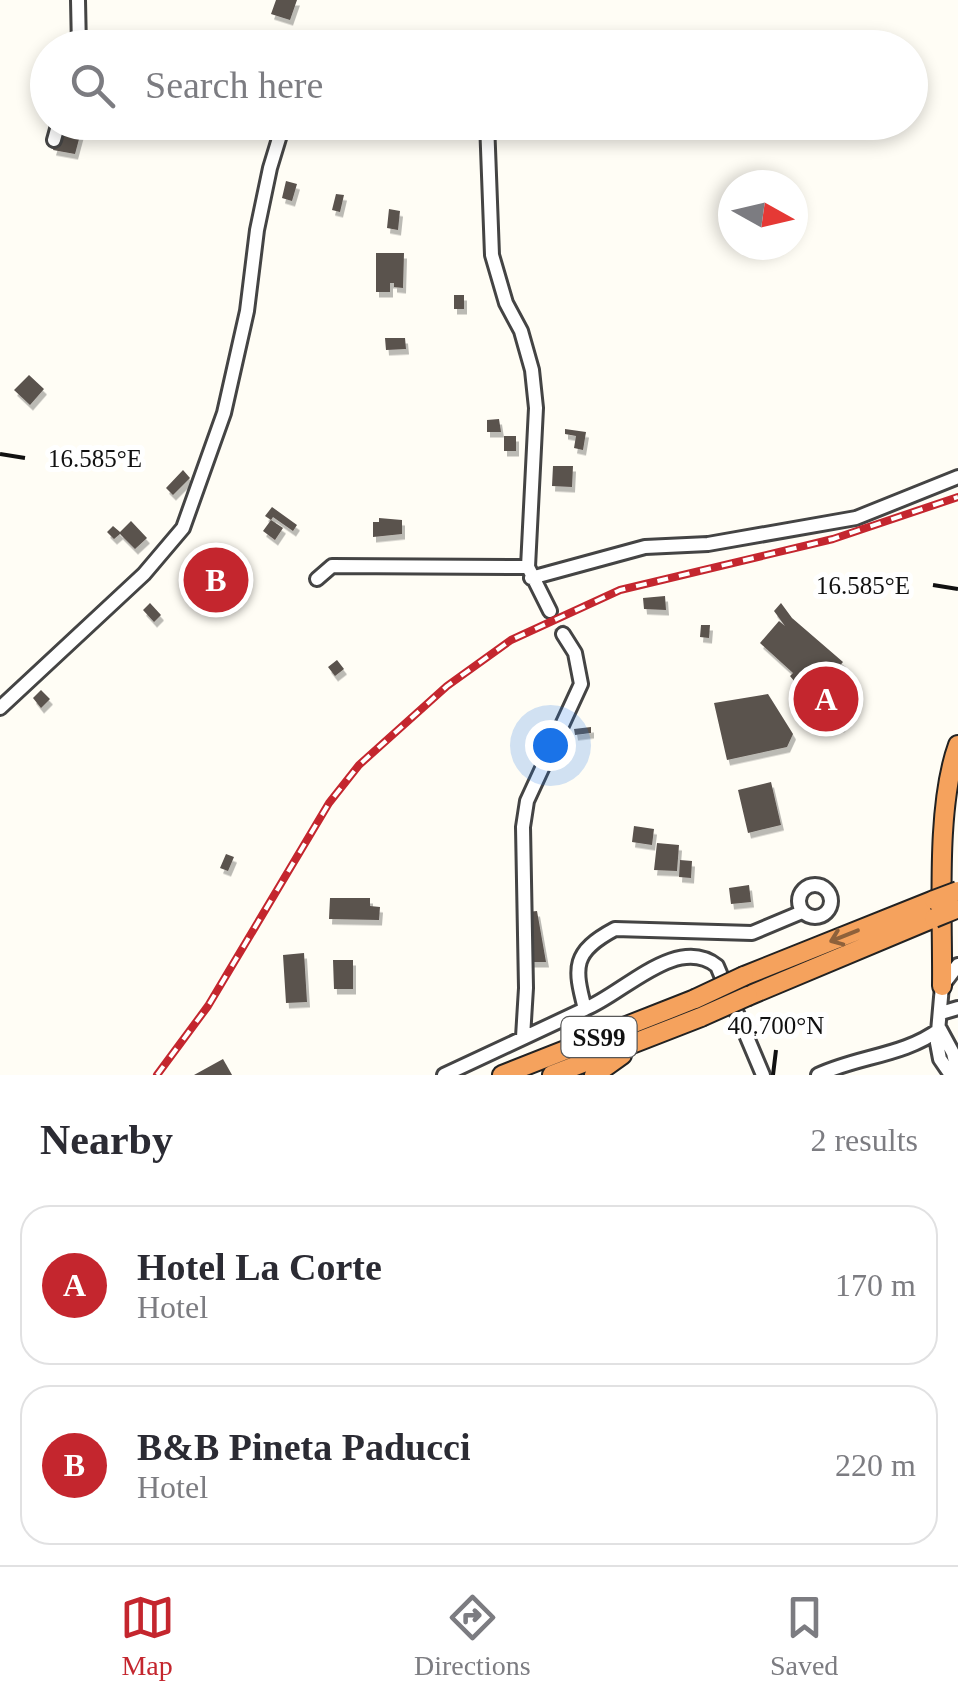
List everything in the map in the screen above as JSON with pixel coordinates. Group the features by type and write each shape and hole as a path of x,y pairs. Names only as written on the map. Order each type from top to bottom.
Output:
{"highway":[{"path":"942,986 950,942 948,775 958,745"},
{"name":"SS99","path":"552,1075 667,1028 744,976 957,903"},
{"name":"SS99","path":"502,1075 698,1008 748,996 934,909"},
{"path":"594,1075 667,1028"}],"street":[{"path":"78,0 79,30"},
{"path":"0,708 144,574 183,528 224,413 248,310 257,230 279,140"},
{"path":"488,140 492,255 506,302 521,330 532,370 536,408 529,572 550,610"},
{"path":"317,578 332,566 529,572 645,547 740,540 856,518 958,477"},
{"path":"522,1037 526,988 523,827 527,801 581,684 575,654 563,634"},
{"path":"585,1009 576,977 582,958 596,940 615,929 752,932 802,912"},
{"path":"444,1075 604,1002 660,965 680,956 696,955 718,966 762,1075"},
{"path":"955,1075 948,1041 940,1029 942,986 958,966"},
{"path":"941,1013 958,1008"},
{"path":"818,1075 843,1064 908,1049 940,1029"}],"building":[{"path":"276,0 297,0 290,20 271,14"},
{"path":"56,140 79,140 75,154 53,150"},
{"path":"286,181 297,184 292,201 282,198"},
{"path":"336,194 344,195 340,212 332,210"},
{"path":"389,209 400,211 398,230 387,228"},
{"path":"376,253 404,253 403,288 390,283 390,292 376,292"},
{"path":"454,295 464,295 464,309 454,309"},
{"path":"385,338 405,338 406,349 386,350"},
{"path":"29,375 44,389 30,405 14,390"},
{"path":"499,419 501,432 487,432 487,420"},
{"path":"565,429 586,432 583,450 574,448 576,436 565,434"},
{"path":"504,436 516,436 516,451 504,451"},
{"path":"553,466 573,466 572,487 552,486"},
{"path":"183,470 190,478 173,495 166,488"},
{"path":"272,507 297,525 293,531 273,517 271,520 265,516"},
{"path":"379,518 402,520 402,534 373,537 373,522 379,522"},
{"path":"271,520 283,528 275,540 263,531"},
{"path":"131,521 147,538 135,549 120,534 114,539 107,532 113,526 120,532"},
{"path":"203,560 217,577 203,588 189,572"},
{"path":"665,596 666,610 644,609 643,598"},
{"path":"150,603 161,615 154,622 143,610"},
{"path":"781,603 792,618 843,662 823,685 846,705 840,712 848,719 841,727 833,720 826,728 796,702 804,693 790,676 793,673 760,643 779,621 785,626 774,611"},
{"path":"701,625 710,625 709,638 700,637"},
{"path":"337,660 344,669 335,676 328,667"},
{"path":"41,690 50,699 41,708 33,698"},
{"path":"768,694 793,734 787,747 727,760 714,703"},
{"path":"591,727 591,733 575,735 574,729"},
{"path":"771,782 781,825 748,833 738,790"},
{"path":"634,826 654,829 652,845 632,842"},
{"path":"657,843 679,845 677,871 654,870"},
{"path":"226,854 234,857 228,871 220,868"},
{"path":"680,860 692,861 691,878 679,877"},
{"path":"749,885 751,902 731,904 729,888"},
{"path":"330,898 370,898 370,906 380,907 379,920 329,919"},
{"path":"537,911 546,962 528,962 527,912"},
{"path":"304,953 307,1002 286,1003 283,955"},
{"path":"333,960 353,960 353,989 334,989"},
{"path":"223,1059 232,1075 194,1075"}],"tunnel":[{"path":"550,611 563,634"}],"railway":[{"path":"157,1075 208,1006 329,803 359,765 447,686 511,640 620,590 833,539 958,497"}],"place":[{"name":"B&B Pineta Paducci","path":"216,580"},
{"name":"Hotel La Corte","path":"826,699"}]}
